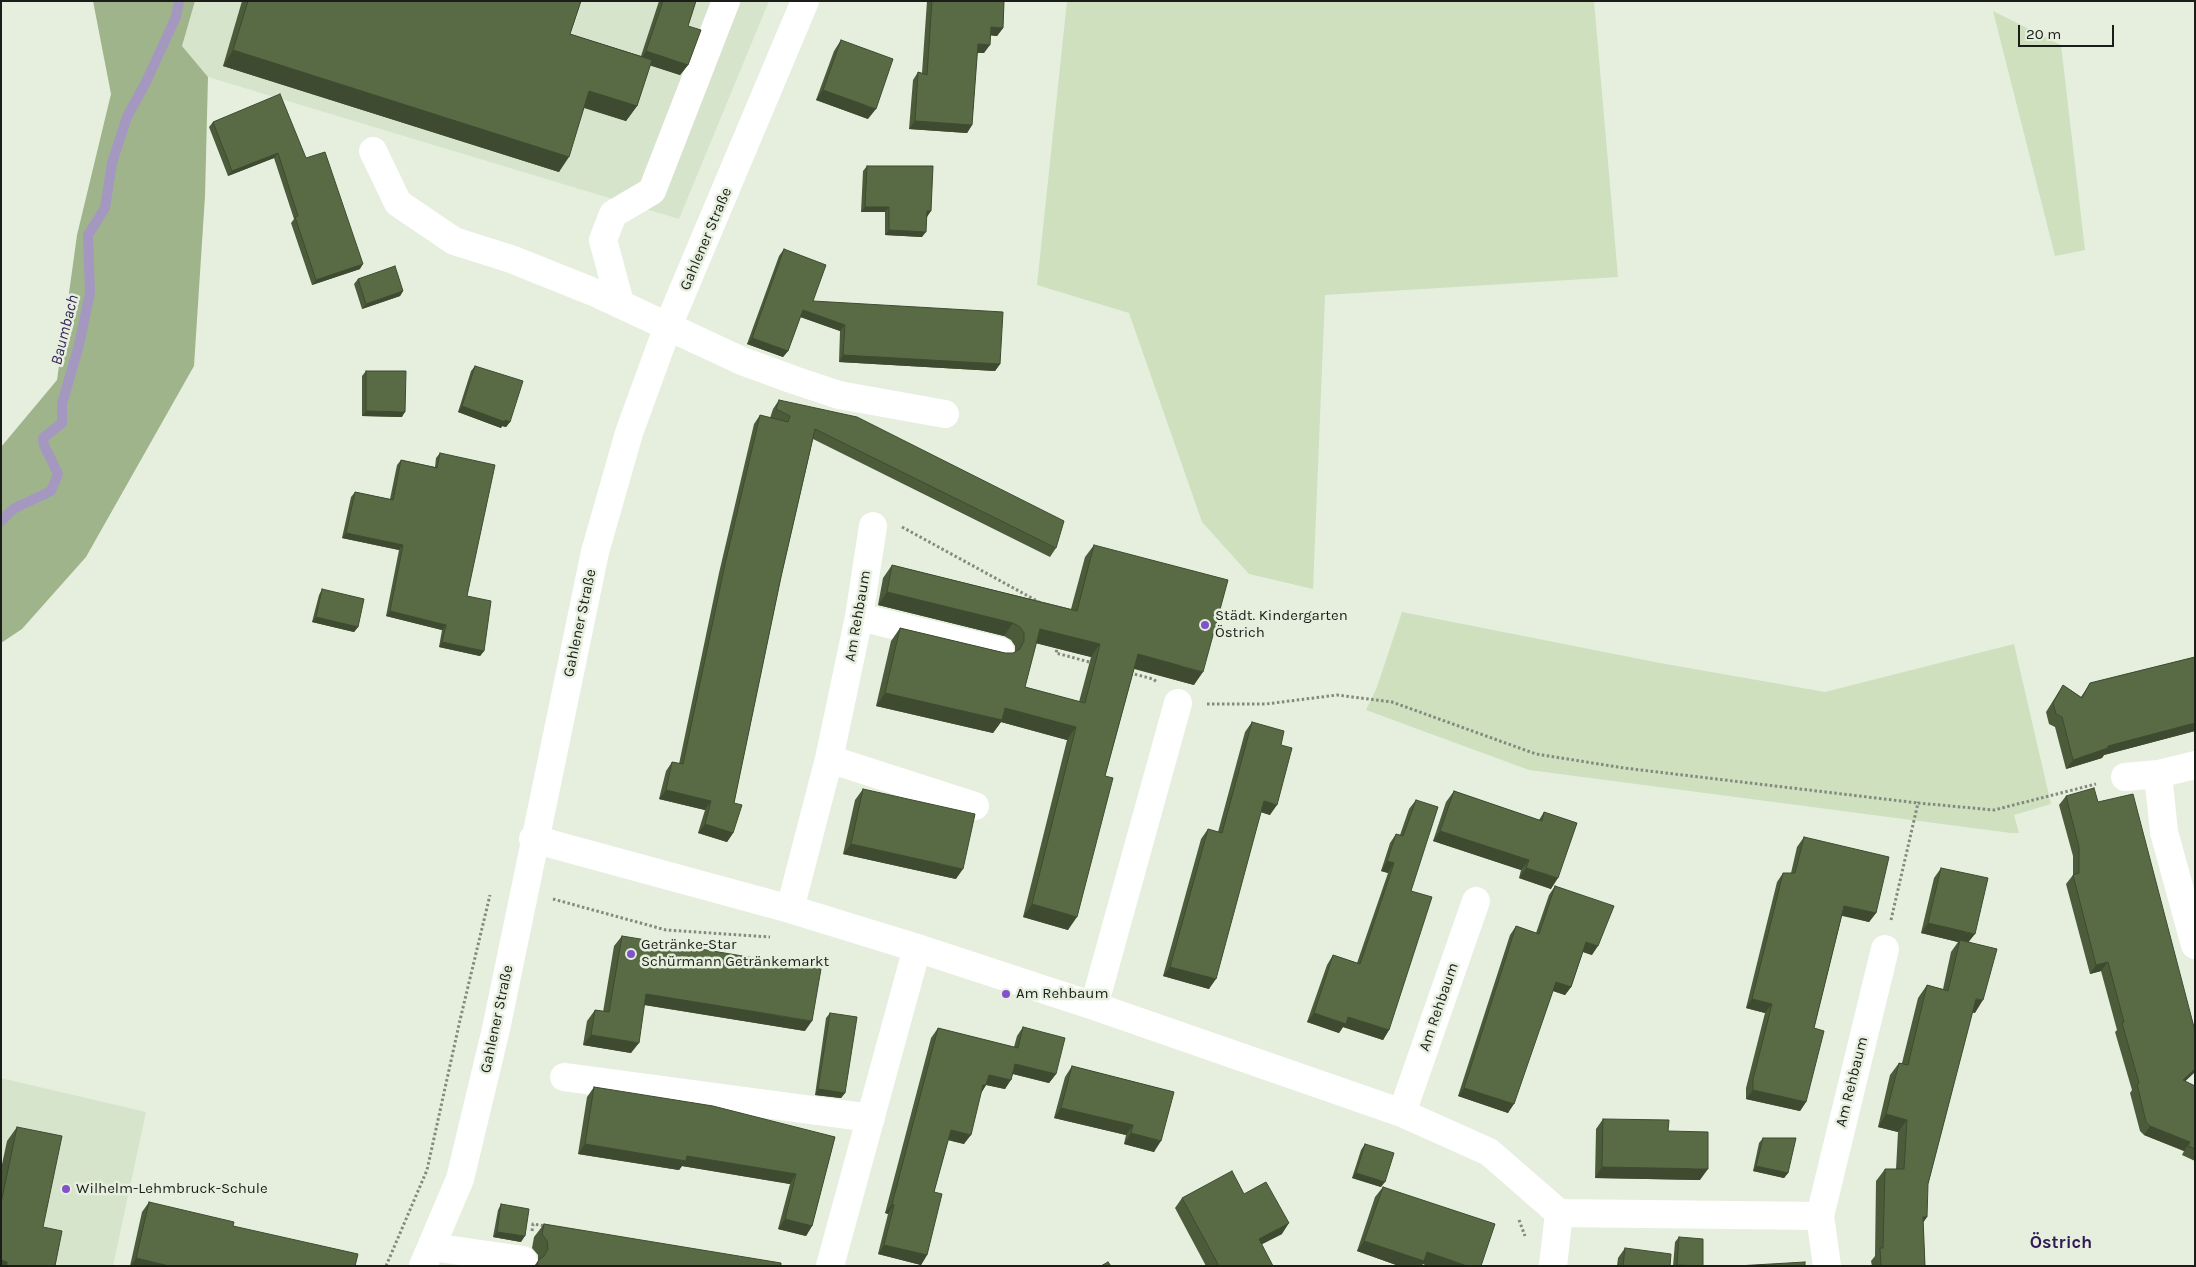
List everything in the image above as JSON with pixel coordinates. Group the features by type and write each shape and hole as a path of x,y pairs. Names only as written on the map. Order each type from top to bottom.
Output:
{"street":[{"path":"620,303 603,240 606,231 613,214 652,191 726,1"},
{"name":"Gahlener Straße","path":"428,1256 460,1179 496,1029 595,552 629,434 668,326 805,1"},
{"path":"373,151 398,203 454,241 511,259 620,303 742,361 839,395 945,414"},
{"name":"Am Rehbaum","path":"790,909 829,759 859,617 873,526"},
{"path":"859,617 1000,651"},
{"path":"1094,1006 1178,703"},
{"path":"829,759 975,806"},
{"path":"2125,777 2158,774 2195,765"},
{"path":"2158,774 2164,832 2195,945"},
{"path":"534,839 790,909 917,948 1094,1006 1402,1113 1489,1152 1559,1213 1820,1216"},
{"name":"Am Rehbaum","path":"1402,1113 1476,901"},
{"path":"830,1266 917,948"},
{"name":"Am Rehbaum","path":"1827,1266 1820,1216 1885,949"},
{"path":"564,1077 871,1118"},
{"path":"1553,1266 1559,1213"},
{"path":"428,1256 523,1260"}],"path":[{"path":"901,526 1046,606"},
{"path":"1058,644 1056,653 1098,664"},
{"path":"1125,671 1153,679 1178,703 1266,704 1337,695 1392,702 1536,754 1624,768 1918,804 1994,810 2125,777"},
{"path":"1885,949 1918,804"},
{"path":"550,907 552,898 666,930 780,937"},
{"path":"523,1260 534,1224 553,1228"}],"shaded area":[{"path":"195,1 769,1 679,219 208,77 181,46"},
{"path":"1067,1 1594,1 1618,277 1325,295 1313,589 1249,574 1202,522 1129,313 1037,285"},
{"path":"1993,11 2061,45 2085,250 2055,256"},
{"path":"1402,612 1660,663 1825,692 2014,644 2051,804 2014,815 2019,833 2011,833 1529,770 1366,710 1377,687"},
{"name":"Wilhelm-Lehmbruck-Schule","path":"1,1078 146,1112 113,1266 1,1266"}],"green space":[{"path":"93,1 195,1 182,46 208,77 205,196 194,366 86,557 22,629 1,643 1,447 57,380 77,235 111,94"}],"building":[{"path":"248,1 581,1 570,34 652,60 637,106 589,91 569,157 233,50"},
{"path":"663,1 696,1 688,26 701,30 688,65 646,51"},
{"path":"932,1 1004,1 1003,28 991,27 990,45 978,44 972,125 915,121 918,72 927,75"},
{"path":"841,40 893,59 876,109 823,90"},
{"path":"280,94 306,158 325,152 363,264 316,280 295,217 298,216 278,153 232,171 213,122"},
{"path":"867,166 933,166 931,211 927,211 926,232 889,230 889,207 865,207"},
{"path":"784,249 826,265 813,301 1003,312 1000,364 843,355 845,325 803,310 788,351 752,338"},
{"path":"395,266 403,291 366,304 358,279"},
{"path":"475,366 523,381 510,422 505,420 505,422 462,406"},
{"path":"366,371 406,371 405,412 366,411"},
{"path":"779,400 857,417 1064,521 1056,548 815,429 781,577 734,803 742,805 733,833 705,824 711,801 666,790 672,762 683,764 725,564 760,415 788,422 790,416 776,409"},
{"path":"440,453 495,465 467,596 491,601 484,651 442,642 446,625 390,611 403,545 346,533 355,492 393,500 401,460 437,468"},
{"path":"1094,545 1228,580 1203,672 1138,654 1105,776 1113,778 1077,917 1032,904 1076,727 1005,708 1002,720 885,693 900,628 1005,653 1013,653 1020,649 1024,641 1024,633 1020,627 1013,623 887,592 892,565 1077,611","holes":["1040,629 1100,644 1085,703 1025,687"]},
{"path":"322,589 364,599 358,627 316,617"},
{"path":"2195,657 2195,723 2108,746 2108,748 2073,760 2062,717 2056,714 2053,703 2063,685 2082,698 2090,683"},
{"path":"1252,722 1284,731 1281,745 1292,748 1277,805 1264,801 1216,979 1170,967 1208,829 1222,833"},
{"path":"2094,788 2098,802 2133,794 2195,1031 2195,1069 2183,1080 2195,1086 2195,1149 2188,1146 2190,1142 2150,1126 2146,1122 2137,1084 2139,1083 2122,1023 2124,1022 2108,962 2096,965 2073,875 2079,873 2079,847 2066,796"},
{"path":"863,789 975,814 963,869 851,844"},
{"path":"1454,791 1542,821 1544,812 1577,823 1558,878 1526,868 1529,860 1440,831"},
{"path":"1416,800 1438,807 1411,891 1432,897 1389,1030 1348,1017 1346,1024 1314,1013 1333,955 1360,964 1394,863 1387,861 1396,834 1403,836"},
{"path":"1804,837 1889,857 1876,913 1844,906 1814,1028 1824,1031 1806,1102 1753,1090 1753,1079 1772,1004 1752,999 1783,873 1795,873"},
{"path":"1941,868 1988,878 1975,934 1928,923"},
{"path":"1555,886 1614,906 1598,946 1586,942 1571,987 1556,982 1514,1104 1464,1088 1516,926 1539,934"},
{"path":"622,936 821,969 812,1021 646,994 639,1043 591,1035 595,1010 609,1012"},
{"path":"1960,940 1997,949 1983,1000 1976,999 1928,1184 1927,1217 1923,1217 1925,1266 1881,1266 1880,1248 1883,1248 1885,1169 1904,1169 1907,1120 1886,1114 1899,1063 1908,1065 1927,985 1948,991"},
{"path":"830,1013 857,1017 845,1093 818,1089"},
{"path":"1023,1027 1065,1038 1056,1074 1015,1064 1011,1080 989,1075 986,1085 983,1085 971,1135 951,1130 934,1192 942,1194 927,1255 884,1245 894,1205 892,1204 938,1028 1018,1048"},
{"path":"1072,1066 1174,1092 1161,1141 1131,1133 1133,1125 1061,1108"},
{"path":"594,1087 713,1106 835,1137 812,1226 785,1219 796,1174 687,1156 686,1161 585,1144"},
{"path":"1603,1119 1669,1120 1668,1131 1708,1132 1708,1169 1602,1167"},
{"path":"17,1127 62,1136 43,1227 62,1231 55,1266 7,1266 7,1262 1,1260 1,1203"},
{"path":"1763,1138 1796,1138 1788,1173 1756,1166"},
{"path":"1365,1144 1394,1153 1385,1182 1356,1173"},
{"path":"1232,1171 1244,1194 1266,1182 1289,1223 1259,1239 1273,1266 1219,1266 1182,1198"},
{"path":"1383,1187 1495,1224 1481,1266 1467,1266 1427,1252 1424,1261 1364,1241"},
{"path":"149,1202 234,1222 233,1226 358,1254 355,1266 169,1266 136,1258"},
{"path":"501,1204 529,1209 525,1236 497,1232"},
{"path":"544,1224 781,1263 781,1266 537,1266 538,1261 548,1249 547,1241 542,1234"},
{"path":"1679,1237 1703,1239 1703,1266 1677,1265"},
{"path":"1625,1248 1671,1254 1670,1266 1623,1266"},
{"path":"1108,1262 1111,1266 1101,1266"},
{"path":"1805,1262 1805,1266 1737,1266"}],"waterway":[{"name":"Baumbach","path":"1,521 13,509 51,491 58,474 44,445 43,438 62,423 62,404 79,345 90,293 88,235 105,208 112,163 127,117 146,82 176,17 179,1"}],"place":[{"name":"Städt. Kindergarten Östrich","path":"1205,625"},
{"name":"Getränke-Star Schürmann Getränkemarkt","path":"631,954"},
{"name":"Am Rehbaum","path":"1006,994"},
{"name":"Wilhelm-Lehmbruck-Schule","path":"66,1189"}],"district":[{"name":"Östrich","path":"2061,1243"}]}
